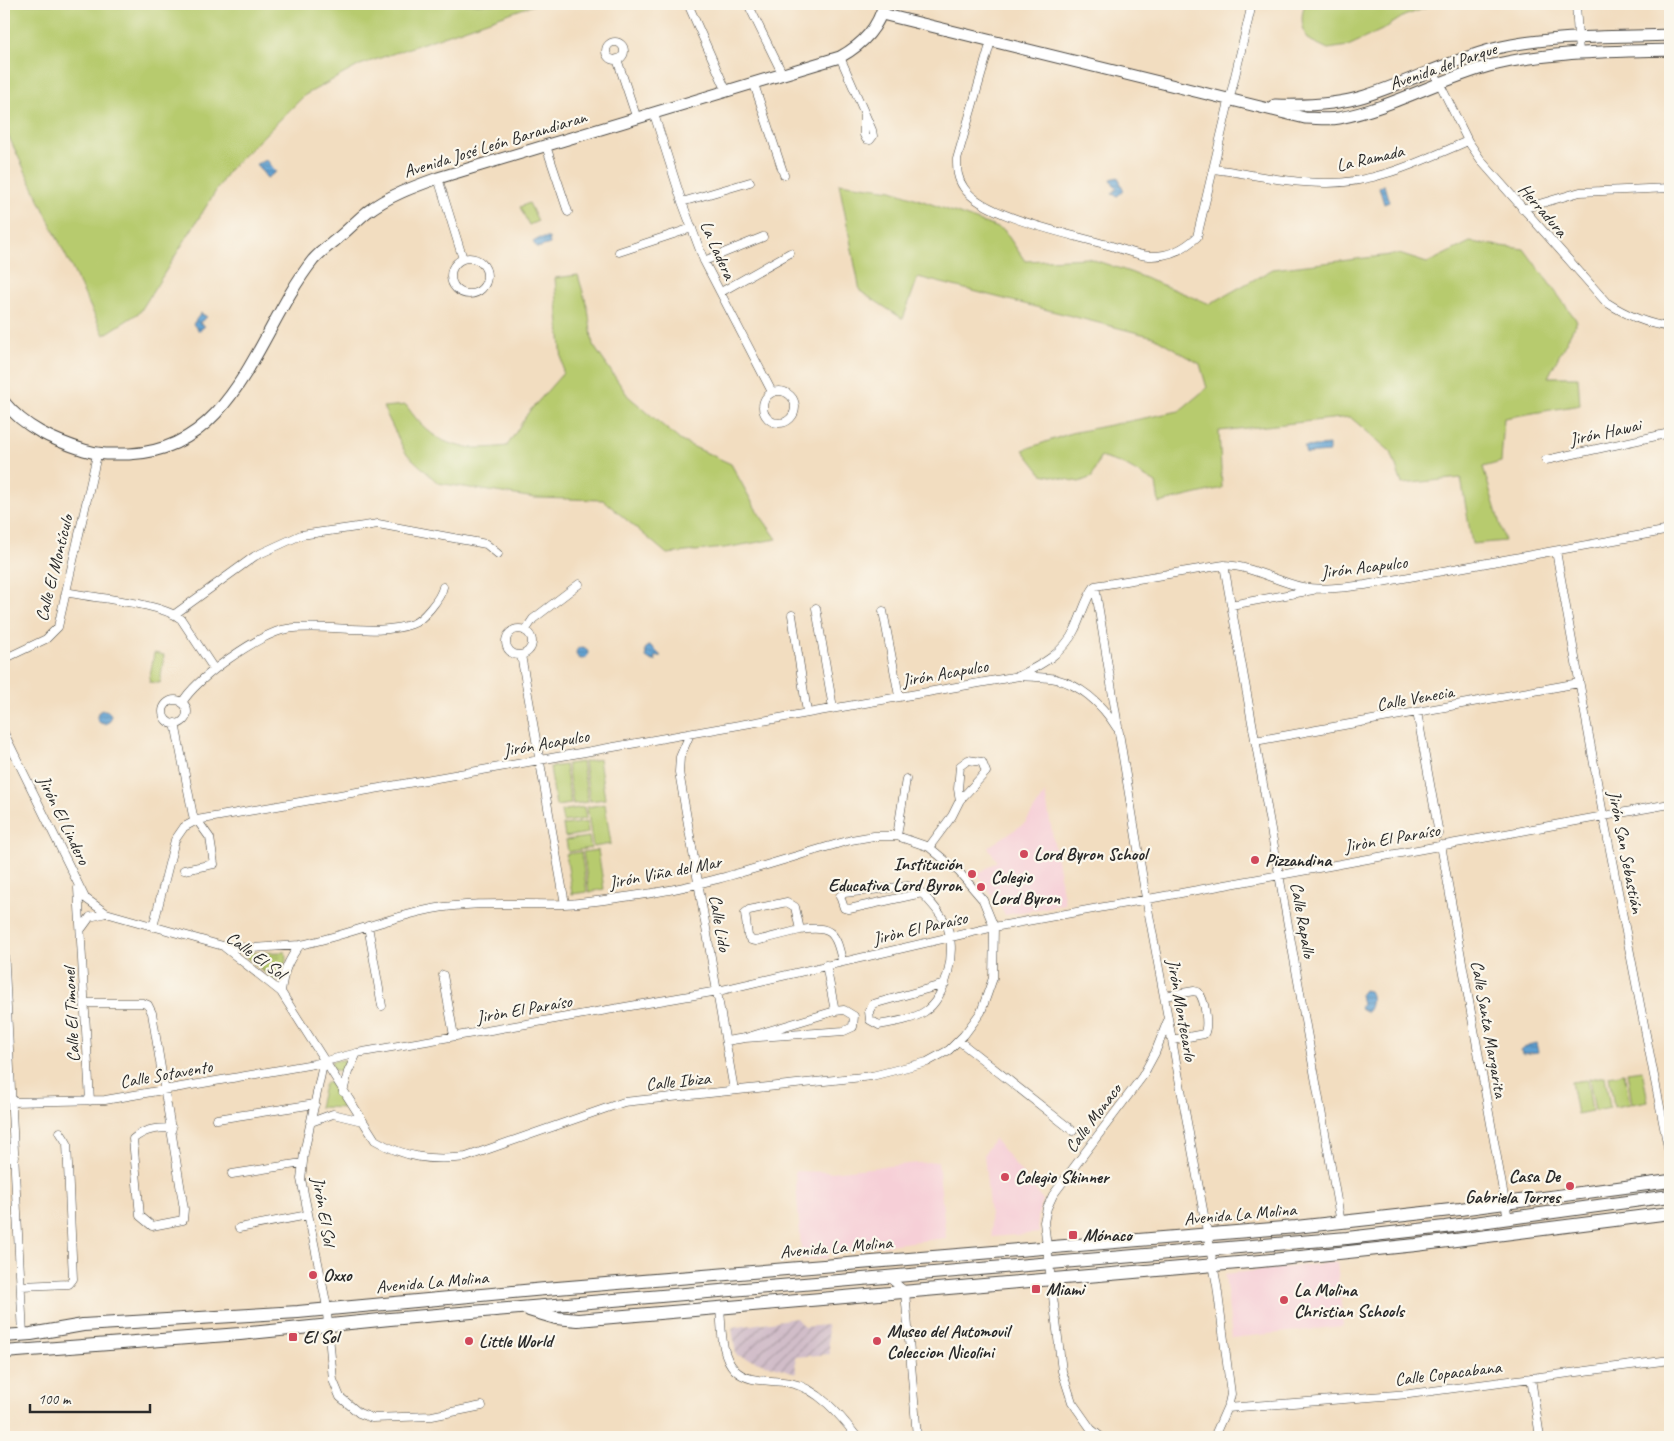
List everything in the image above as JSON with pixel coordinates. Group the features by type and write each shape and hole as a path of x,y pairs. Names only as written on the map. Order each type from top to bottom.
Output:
{"main road":[{"name":"Avenida La Molina","path":"4,1336 23,1335 69,1327 327,1310 545,1289 1341,1222 1670,1181"},
{"name":"Avenida La Molina","path":"4,1352 240,1334 329,1324 1356,1237 1670,1196"},
{"name":"Avenida La Molina","path":"523,1308 556,1318 571,1320 720,1308 1051,1280 1416,1245 1670,1213"},
{"path":"545,1289 620,1300"}],"street":[{"path":"688,4 727,92"},
{"path":"748,4 783,74"},
{"path":"991,41 958,159 957,175 964,189 980,203 1035,226 1149,256 1170,254 1186,247 1197,237 1252,4"},
{"path":"1576,4 1579,53"},
{"name":"Avenida José León Barandiaran","path":"4,402 16,416 42,434 97,455 142,453 171,446 192,436 217,412 255,358 297,283 314,259 368,212 404,190 438,178 840,57 857,47 873,31 883,9"},
{"name":"Avenida del Parque","path":"883,9 991,41 1230,101 1261,105 1300,106 1354,98 1465,57 1496,49 1578,39 1670,35"},
{"name":"Avenida del Parque","path":"1261,105 1305,118 1337,118 1378,107 1500,64 1579,53 1670,50"},
{"path":"840,57 864,114"},
{"path":"617,59 637,119"},
{"name":"Herradura","path":"1433,70 1468,141 1483,163 1606,302 1622,313 1640,320 1670,326"},
{"path":"754,84 784,175"},
{"name":"La Ladera","path":"654,114 682,202 704,261 772,392"},
{"name":"La Ramada","path":"1214,169 1302,182 1350,181 1417,163 1468,141"},
{"path":"546,146 568,212"},
{"path":"438,178 463,259"},
{"path":"682,202 750,182"},
{"path":"1522,209 1580,192 1670,188"},
{"path":"619,252 692,228"},
{"path":"704,261 763,237"},
{"path":"720,292 790,253"},
{"path":"463,259 476,259 485,267 487,279 485,285 476,293 464,293 455,287 452,282 452,271 458,261 463,259"},
{"path":"785,391 794,400 795,413 786,422 774,423 764,414 764,401 772,392 785,391"},
{"name":"Jirón Hawai","path":"1546,460 1670,434"},
{"name":"Calle El Montículo","path":"4,659 46,638 55,631 60,623 97,455"},
{"path":"175,614 254,556 301,536 378,524 486,544 498,554"},
{"name":"Jirón Acapulco","path":"1019,676 1044,663 1060,649 1074,631 1089,594 1095,586 1224,565 1241,565 1302,587 1322,588 1365,585 1670,530"},
{"name":"Jirón San Sebastián","path":"1556,551 1604,816 1670,1158"},
{"name":"Calle Rapallo","path":"1224,565 1341,1222"},
{"path":"525,631 533,619 579,584"},
{"name":"Jirón Montecarlo","path":"1095,586 1146,898 1212,1265 1230,1389 1227,1408 1214,1437"},
{"path":"182,703 214,669 232,656 284,629 316,627 384,630 414,624 432,606 443,587"},
{"path":"1231,605 1322,588"},
{"path":"66,592 154,608 175,614 181,619 214,669"},
{"path":"816,608 833,708"},
{"path":"883,611 900,696"},
{"path":"792,616 807,712"},
{"path":"513,631 525,631 531,636 532,644 528,651 521,655 510,651 506,640 513,631"},
{"path":"521,655 565,904"},
{"name":"Jirón Acapulco","path":"196,820 1019,676 1057,680 1079,690 1104,708 1119,731"},
{"name":"Calle Venecia","path":"1255,742 1580,683"},
{"path":"175,723 184,719 186,715 185,706 174,700 166,704 164,717 175,723 196,820 210,838 214,864 184,870"},
{"path":"1417,712 1439,834"},
{"name":"Jirón El Lindero","path":"4,733 86,898 106,913"},
{"name":"Calle Lido","path":"690,734 681,754 679,766 734,1090"},
{"path":"929,847 952,816 960,800 986,772 982,762 970,760 962,764 958,782 960,800"},
{"path":"897,836 906,779"},
{"name":"Jiròn El Paraíso","path":"324,1060 718,991 826,964 994,927 1670,804"},
{"path":"153,927 175,840 181,830 196,820"},
{"name":"Jirón Viña del Mar","path":"223,946 252,948 300,944 328,939 368,926 433,909 525,904 565,904 649,894 698,884 851,840 874,836 897,836 929,847 959,872 983,900 994,927"},
{"name":"Calle Santa Margarita","path":"1441,845 1508,1218"},
{"name":"Calle El Timonel","path":"78,883 82,928 90,1101"},
{"path":"922,894 849,909 844,908 840,896 844,893 908,886 922,894 944,920 949,936 949,971 945,984 933,1004 916,1016 879,1025 870,1020 869,1011 874,1004 945,984"},
{"path":"800,930 792,903 787,902 750,910 745,913 748,936 751,940 814,928 831,932 837,939 842,961"},
{"path":"82,928 90,917 106,913"},
{"name":"Calle El Sol","path":"106,913 223,946 281,992 324,1060"},
{"path":"368,926 382,1006"},
{"name":"Calle Ibiza","path":"324,1060 375,1140 393,1150 416,1158 441,1160 466,1157 624,1102 872,1076 927,1062 949,1050 959,1041 981,1012 989,992 995,956 994,927"},
{"path":"281,992 283,975 290,958 300,944"},
{"path":"4,947 23,1335"},
{"path":"826,964 834,1011"},
{"path":"443,974 454,1036"},
{"path":"1164,996 1194,991 1198,992 1202,998 1206,1025 1204,1034 1172,1040"},
{"path":"86,1004 148,1005 152,1013 166,1089 172,1128 184,1209 183,1220 152,1226 140,1216 132,1139 142,1131 154,1128 172,1128"},
{"path":"726,1041 844,1031 852,1027 854,1016 850,1012 834,1011 745,1038"},
{"name":"Calle Monaco","path":"1101,1437 1091,1429 1072,1402 1062,1371 1044,1222 1050,1201 1142,1077 1152,1060 1168,1020"},
{"path":"959,1041 1073,1131"},
{"path":"344,1092 348,1072 357,1053"},
{"name":"Calle Sotavento","path":"12,1102 90,1101 324,1060"},
{"name":"Jirón El Sol","path":"324,1060 302,1163 302,1186 327,1310 333,1380 340,1397 358,1413 372,1418 432,1416 482,1406"},
{"path":"217,1119 315,1104"},
{"path":"311,1122 333,1114 362,1121"},
{"path":"21,1286 66,1284 73,1278 67,1143 60,1132"},
{"path":"4,1157 14,1157"},
{"path":"232,1174 302,1163"},
{"path":"239,1228 308,1215"},
{"path":"888,1277 905,1291 917,1437"},
{"path":"720,1308 725,1354 735,1370 751,1379 792,1383 817,1395 845,1421 857,1437"},
{"name":"Calle Copacabana","path":"1227,1408 1409,1394 1670,1360"},
{"path":"1532,1378 1540,1437"}],"shaded area":[{"name":"Lord Byron School","path":"1045,793 1065,904 1005,915 978,874 997,861 988,847 1025,823"},
{"name":"Colegio Skinner","path":"994,1138 1043,1200 1037,1217 1039,1233 992,1237 984,1154"},
{"path":"938,1161 946,1238 827,1252 828,1258 802,1260 795,1171 830,1172"},
{"name":"La Molina Christian Schools","path":"1337,1262 1343,1326 1232,1338 1225,1274"},
{"path":"796,1318 804,1327 827,1325 830,1354 795,1357 796,1373 736,1355 732,1328"}],"green space":[{"path":"11,4 536,4 360,65 305,95 229,170 140,312 104,335 4,127 4,8"},
{"path":"1305,4 1436,4 1404,16 1382,30 1348,46 1328,49 1307,39 1302,22"},
{"path":"839,183 892,190 1004,230 1025,261 1088,258 1130,272 1210,304 1273,269 1399,254 1427,263 1470,242 1524,249 1577,321 1548,377 1578,377 1580,405 1504,418 1501,462 1483,467 1505,541 1472,544 1461,478 1402,484 1391,452 1350,417 1219,431 1222,488 1159,503 1156,483 1123,464 1100,457 1092,477 1079,482 1042,474 1023,450 1071,433 1179,411 1207,388 1200,364 1154,337 918,277 903,319 860,291"},
{"path":"529,203 538,221 529,225 520,207"},
{"path":"578,275 588,309 593,345 628,396 681,441 731,464 757,511 777,539 724,548 667,554 603,500 535,498 438,483 405,452 383,407 406,405 427,430 449,443 475,448 507,446 528,413 563,373 555,278"},
{"path":"154,653 164,655 160,683 149,682"},
{"path":"599,759 605,799 590,801 584,762"},
{"path":"582,762 588,802 573,804 567,764"},
{"path":"565,765 571,804 556,806 550,767"},
{"path":"605,804 611,844 593,847 587,807"},
{"path":"584,807 586,819 563,822 561,811"},
{"path":"587,822 588,833 565,837 563,825"},
{"path":"589,837 591,848 568,852 566,840"},
{"path":"598,850 604,889 589,892 583,852"},
{"path":"581,852 587,892 572,894 566,854"},
{"path":"285,952 287,957 280,979 275,981 241,953"},
{"path":"346,1060 342,1071 334,1070 331,1066 332,1061"},
{"path":"1642,1070 1648,1101 1632,1104 1627,1072"},
{"path":"1624,1073 1630,1104 1614,1107 1609,1076"},
{"path":"1605,1076 1610,1108 1595,1111 1589,1079"},
{"path":"1587,1080 1592,1111 1577,1114 1571,1082"},
{"path":"327,1082 335,1084 348,1108 319,1107 324,1086"}],"water":[{"path":"267,160 276,172 267,178 256,164"},
{"path":"1118,177 1124,191 1117,196 1112,194 1117,188 1111,179"},
{"path":"1384,185 1389,202 1384,204 1379,187"},
{"path":"540,238 549,238 550,244 537,248 533,242"},
{"path":"201,313 207,317 199,323 205,326 199,331 193,324"},
{"path":"1329,445 1329,452 1306,454 1304,447"},
{"path":"650,645 661,656 655,656 656,661 646,657 645,649"},
{"path":"584,647 587,648 587,658 580,659 577,658 576,651 577,648"},
{"path":"104,710 109,712 111,717 109,722 104,724 99,722 97,717 99,712"},
{"path":"1364,990 1369,991 1371,996 1371,1005 1367,1012 1360,1008 1362,1004 1360,995"},
{"path":"1536,1043 1538,1052 1522,1054 1521,1051 1528,1045"}],"place":[{"name":"Lord Byron School","path":"1024,854"},
{"name":"Pizzandina","path":"1255,860"},
{"name":"Institución Educativa Lord Byron","path":"972,874"},
{"name":"Colegio Lord Byron","path":"981,887"},
{"name":"Colegio Skinner","path":"1005,1177"},
{"name":"Casa De Gabriela Torres","path":"1570,1186"},
{"name":"Mónaco","path":"1073,1235"},
{"name":"Oxxo","path":"313,1275"},
{"name":"Miami","path":"1036,1289"},
{"name":"La Molina Christian Schools","path":"1284,1300"},
{"name":"El Sol","path":"293,1337"},
{"name":"Little World","path":"469,1341"},
{"name":"Museo del Automovil Coleccion Nicolini","path":"877,1341"}]}
